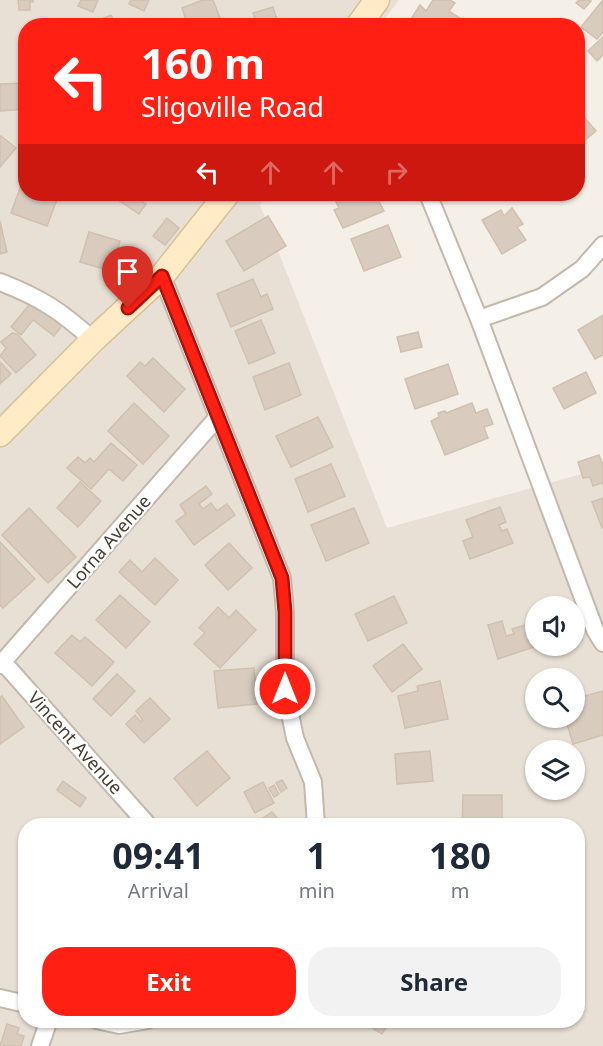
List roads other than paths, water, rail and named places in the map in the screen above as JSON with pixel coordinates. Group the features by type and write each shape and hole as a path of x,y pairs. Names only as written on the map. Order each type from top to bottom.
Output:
{"street":[{"path":"364,18 376,0"},
{"path":"0,434 93,340 162,276 221,201"},
{"path":"431,201 479,319 595,630 603,643"},
{"path":"479,319 542,297 582,269 603,245"},
{"path":"162,276 282,578 285,612 285,689 295,738 313,782 316,818"},
{"path":"0,282 32,294 65,315 93,340"},
{"name":"Lorna Avenue","path":"2,663 217,418"},
{"name":"Vincent Avenue","path":"2,663 142,818"},
{"path":"0,998 18,1002"},
{"path":"40,1046 46,1028"}]}
